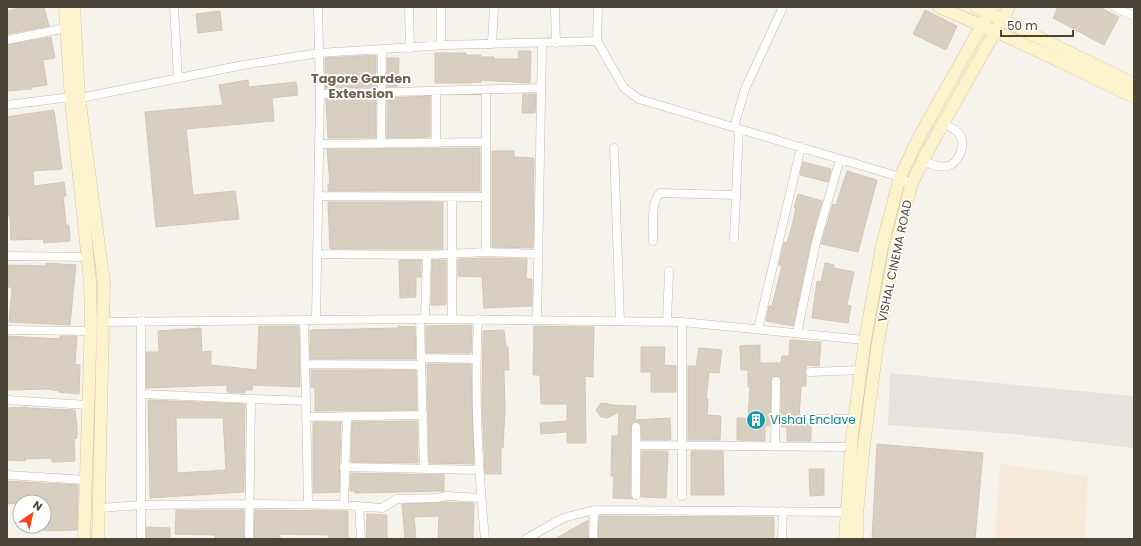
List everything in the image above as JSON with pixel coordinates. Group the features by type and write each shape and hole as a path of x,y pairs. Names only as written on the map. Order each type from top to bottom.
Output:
{"street":[{"path":"65,7 66,28 75,98 104,282 98,539"},
{"path":"74,7 75,98 90,281 91,331 84,539"},
{"path":"174,7 178,78"},
{"path":"316,320 320,144 318,7"},
{"path":"409,7 410,48"},
{"path":"441,7 441,45"},
{"path":"492,44 494,7"},
{"path":"555,7 556,43"},
{"path":"598,7 597,41 624,88 638,99 900,177 911,185"},
{"path":"734,240 737,128 745,90 782,7"},
{"path":"939,7 1134,96"},
{"path":"976,7 990,10 1002,19 1134,84"},
{"name":"VISHAL CINEMA ROAD","path":"845,539 865,436 877,348 894,254 911,185 943,123 1009,7"},
{"path":"1114,7 1134,16"},
{"name":"VISHAL CINEMA ROAD","path":"857,539 851,512 852,442 865,340 882,246 900,177 919,137 990,10"},
{"path":"7,40 66,28"},
{"path":"7,104 75,98 243,65 319,54 441,45 542,44 597,41"},
{"path":"537,320 542,44"},
{"path":"381,144 380,92 382,50"},
{"path":"320,94 541,88"},
{"path":"486,90 486,252"},
{"path":"436,92 436,143"},
{"path":"924,160 930,164 949,166 954,162 962,148 960,135 943,123"},
{"path":"320,144 486,142"},
{"path":"758,329 801,147"},
{"path":"614,148 620,321"},
{"path":"797,333 816,242 840,159"},
{"path":"653,241 656,197 660,193 735,195"},
{"path":"319,196 486,198"},
{"path":"452,197 452,319"},
{"path":"317,254 427,255 486,252 538,254"},
{"path":"424,469 421,361 422,319 427,255"},
{"path":"7,256 88,257"},
{"path":"667,322 669,271"},
{"path":"103,322 422,319 682,322 865,340"},
{"path":"478,319 476,359 478,470 485,539"},
{"path":"304,320 308,504"},
{"path":"141,321 141,539"},
{"path":"682,322 682,496"},
{"path":"7,330 91,331"},
{"path":"305,364 476,359"},
{"path":"810,372 861,370"},
{"path":"775,446 776,381"},
{"path":"142,394 306,401"},
{"path":"249,539 251,399"},
{"path":"7,400 88,405"},
{"path":"306,417 423,415"},
{"path":"344,505 344,467 347,416"},
{"path":"804,420 854,419"},
{"path":"636,427 636,495"},
{"path":"636,445 775,446 852,442 865,436"},
{"path":"344,467 478,470"},
{"path":"7,475 86,480"},
{"path":"99,508 142,505 250,504 344,505 382,508 397,499 436,498 447,496 481,498"},
{"path":"359,506 361,539"},
{"path":"526,539 564,518 594,510 851,512"},
{"path":"593,539 594,510"},
{"path":"782,511 782,539"}],"shaded area":[{"path":"890,373 1134,396 1134,448 1013,434 888,425"},
{"path":"1000,464 1088,476 1085,539 995,539"}],"building":[{"path":"25,7 44,7 49,26 7,34 7,11"},
{"path":"1058,7 1099,7 1119,17 1104,45 1053,18"},
{"path":"925,10 957,26 946,50 913,34"},
{"path":"220,11 222,30 198,33 196,14"},
{"path":"51,37 55,58 43,60 47,85 32,87 32,89 7,91 7,45"},
{"path":"519,51 531,51 530,83 481,80 481,82 466,83 435,83 435,53 466,53 466,55 494,57 494,59 518,59"},
{"path":"376,55 376,87 325,88 325,58"},
{"path":"387,58 399,58 398,86 387,87"},
{"path":"248,80 249,87 296,82 298,95 272,98 274,121 186,129 193,195 235,191 239,219 156,227 145,112 223,105 219,85"},
{"path":"523,94 536,94 535,113 522,113"},
{"path":"430,96 430,137 387,138 387,98"},
{"path":"376,98 376,138 328,138 326,99"},
{"path":"54,110 62,169 33,171 34,186 64,182 66,196 63,196 66,225 69,225 70,241 44,243 43,239 11,240 10,216 8,216 7,202 7,117"},
{"path":"480,148 480,191 328,191 328,184 330,184 327,149"},
{"path":"492,151 514,151 514,157 534,158 533,248 492,247"},
{"path":"803,162 831,169 828,182 800,175"},
{"path":"847,171 877,180 858,252 821,244 833,204 836,205"},
{"path":"798,194 822,201 811,241 793,326 766,321 769,306 772,306 782,266 779,265 784,242 787,243 793,222 796,207 794,207"},
{"path":"328,202 443,202 443,249 330,249"},
{"path":"458,259 527,259 526,279 532,279 532,306 484,308 482,277 458,276"},
{"path":"399,260 421,260 421,277 416,277 416,297 400,298"},
{"path":"432,260 446,260 446,305 431,305"},
{"path":"47,263 76,265 70,325 9,322 12,287 7,287 7,265 46,266"},
{"path":"825,263 834,265 834,268 854,272 847,305 851,306 848,323 812,318 817,281 821,282"},
{"path":"472,325 471,353 426,353 426,326"},
{"path":"259,326 299,326 300,387 253,385 252,390 245,390 245,393 227,392 227,385 146,388 146,352 159,352 158,331 201,328 202,352 211,351 211,365 257,370"},
{"path":"398,326 415,327 416,359 310,359 310,330 398,328"},
{"path":"534,326 594,327 593,377 585,376 586,443 567,443 567,432 541,434 540,423 567,421 567,404 541,404 540,375 533,375"},
{"path":"504,330 506,347 508,347 509,370 504,370 505,410 503,448 501,448 501,474 485,474 482,402 483,331"},
{"path":"7,336 60,339 60,336 77,336 75,364 80,365 79,394 59,392 48,389 7,390"},
{"path":"790,340 821,342 819,366 807,365 805,372 806,386 801,386 799,419 802,424 811,424 811,441 787,441 787,427 781,427 781,381 779,377 776,376 771,381 770,426 765,426 765,441 737,440 737,418 748,418 750,387 748,387 748,370 741,370 740,346 760,345 760,363 781,363 782,356 789,356"},
{"path":"641,347 665,347 664,365 676,366 676,392 651,392 651,372 641,372"},
{"path":"699,348 722,350 719,373 709,372 706,399 708,399 707,415 721,416 720,440 688,440 688,366 696,366"},
{"path":"427,364 471,364 474,464 429,463"},
{"path":"311,370 416,370 417,410 315,411 315,388 311,387"},
{"path":"148,400 245,404 244,492 150,498","holes":["176,418 223,418 226,470 177,473"]},
{"path":"606,403 611,405 636,406 635,420 670,418 671,439 669,440 642,440 641,424 636,422 631,425 630,495 633,499 613,498 614,476 611,476 612,436 618,436 619,412 607,418 601,417 596,410 600,404"},
{"path":"27,407 75,410 77,438 74,439 75,461 52,462 52,458 25,459 25,461 7,460 7,408"},
{"path":"417,421 418,463 351,462 352,422"},
{"path":"313,422 341,422 339,492 313,493"},
{"path":"877,444 983,453 975,539 872,539"},
{"path":"642,451 668,451 666,498 641,497"},
{"path":"691,451 723,451 724,495 691,495"},
{"path":"809,469 824,469 824,495 810,496"},
{"path":"351,473 444,475 444,491 355,493 355,491 350,491"},
{"path":"7,481 78,485 77,530 52,531 52,494 12,494 12,504 7,504"},
{"path":"444,502 474,503 473,539 438,539 439,516 414,517 416,539 405,539 402,504"},
{"path":"176,510 244,510 244,539 215,539 215,535 175,534"},
{"path":"255,510 348,511 348,539 329,539 329,535 280,534 280,539 254,539"},
{"path":"367,514 387,515 387,539 366,539"},
{"path":"599,516 774,517 774,539 598,539"},
{"path":"588,520 588,539 555,539"},
{"path":"146,527 170,528 170,539 146,539"}],"place":[{"name":"Vishai Enclave","path":"756,420"}],"district":[{"name":"Tagore Garden Extension","path":"361,86"}]}
